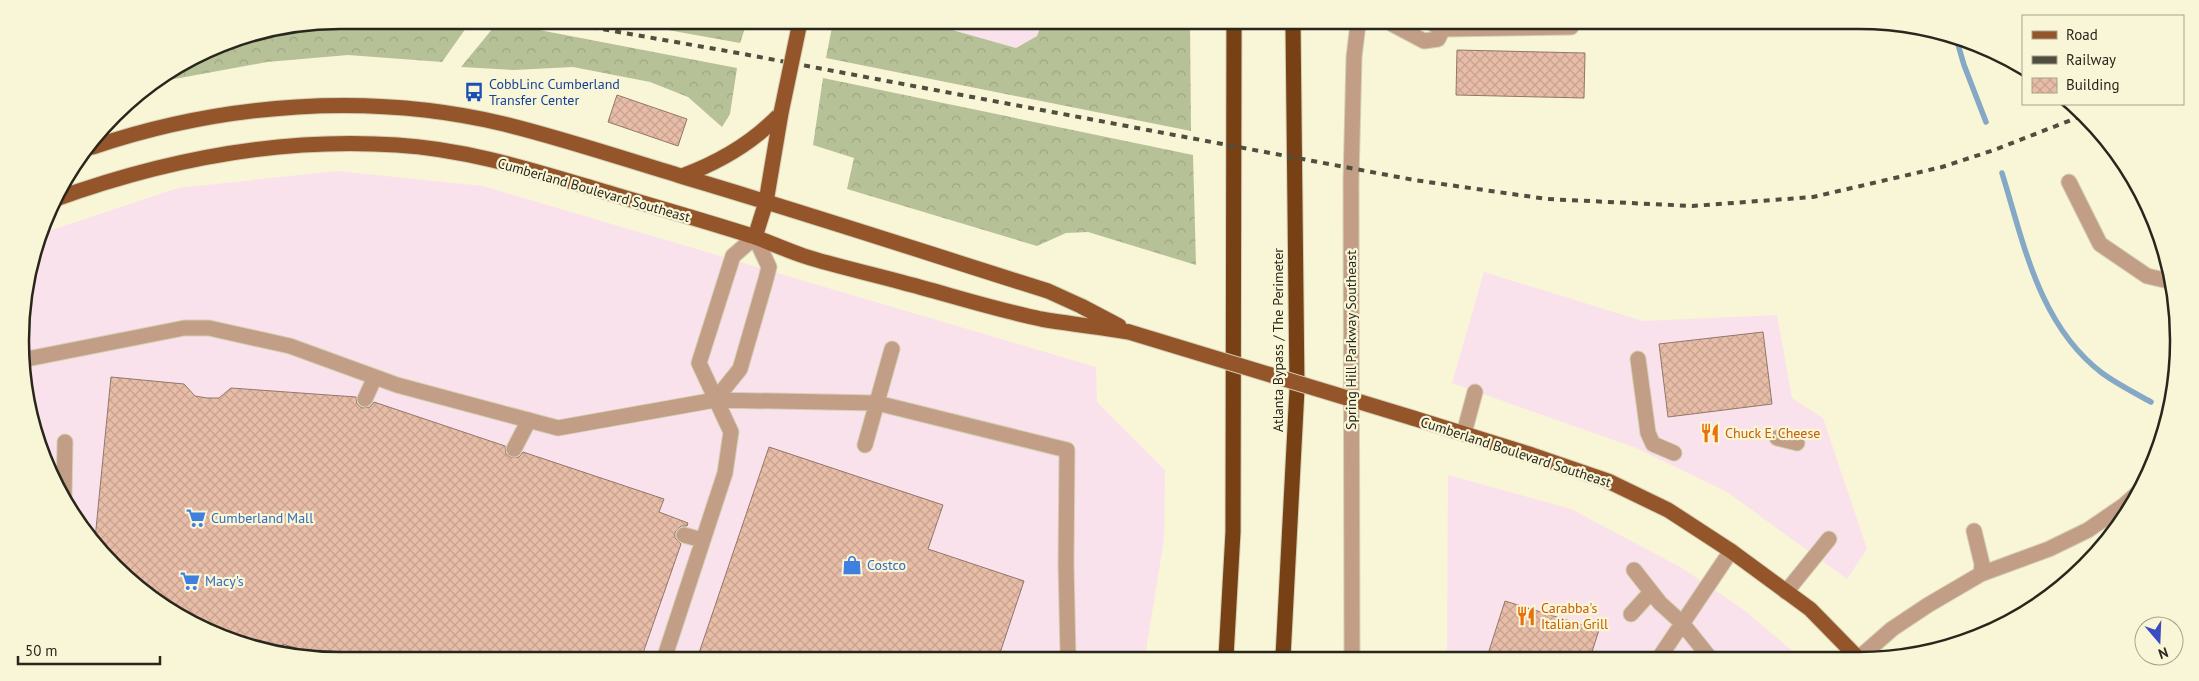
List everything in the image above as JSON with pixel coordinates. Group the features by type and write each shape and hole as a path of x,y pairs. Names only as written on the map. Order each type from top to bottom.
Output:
{"highway":[{"path":"1226,652 1233,532 1234,29"},
{"name":"Atlanta Bypass / The Perimeter","path":"1283,652 1297,389 1293,29"}],"main road":[{"path":"755,237 766,202 781,113 799,29"},
{"name":"Cumberland Boulevard Southeast","path":"97,146 205,119 262,111 317,107 404,108 502,124 682,176 1048,291 1081,306 1129,332"},
{"path":"682,176 711,165 734,152 767,128 781,113"},
{"name":"Cumberland Boulevard Southeast","path":"65,196 100,183 155,168 268,147 322,143 398,145 443,150 484,158 542,173 755,237 804,256 1040,318 1129,332 1464,433 1608,481 1668,510 1731,552 1810,609 1852,652"}],"street":[{"name":"Spring Hill Parkway Southeast","path":"1352,652 1350,180 1354,57 1357,29"},
{"path":"1401,29 1424,41 1438,39 1438,29"},
{"path":"2069,182 2100,244 2147,276 2164,279"},
{"path":"666,652 725,473 731,432 716,400 700,363 733,256 755,237 768,267 766,278 740,369 716,400"},
{"path":"29,359 184,328 209,328 290,346 375,377 558,428 716,400 877,404 1067,450 1066,564 1068,652"},
{"path":"865,445 892,349"},
{"path":"1638,359 1648,432 1652,444 1674,453"},
{"path":"365,400 375,377"},
{"path":"1464,433 1475,392"},
{"path":"514,449 529,420"},
{"path":"1777,438 1797,442"},
{"path":"64,484 65,442"},
{"path":"1865,652 1901,622 1981,574 2049,550 2088,530 2122,507"},
{"path":"1974,531 1982,564 1981,574"},
{"path":"684,535 702,540"},
{"path":"1786,592 1829,538"},
{"path":"1663,652 1731,552"},
{"path":"1634,570 1660,603 1682,623 1705,652"},
{"path":"1631,614 1651,592"}],"shaded area":[{"path":"949,29 1040,29 1037,36 1016,48"},
{"path":"337,171 483,186 1096,367 1097,402 1165,470 1164,539 1146,652 320,652 260,642 221,629 167,600 135,575 106,546 81,514 52,460 45,441 31,381 29,361 31,300 39,260 48,231 178,188"},
{"name":"Chuck E. Cheese","path":"1484,272 1643,321 1777,315 1792,398 1823,418 1867,549 1847,579 1727,492 1636,448 1452,383"},
{"path":"1448,475 1571,509 1682,568 1744,610 1794,652 1447,652"}],"green space":[{"path":"320,29 465,29 442,62 348,55 267,62 169,80 221,52 260,39 300,31"},
{"path":"492,29 534,29 737,68 730,114 722,127 688,97 650,82 573,67 514,70 461,67"},
{"path":"662,29 745,29 740,43"},
{"path":"832,29 949,29 1016,48 1037,36 1040,29 1190,29 1191,131 826,58"},
{"path":"823,78 1193,155 1196,265 1088,232 1066,233 1037,246 847,189 854,158 813,145"}],"building":[{"path":"1457,50 1585,53 1584,98 1456,95"},
{"path":"617,95 687,119 678,146 608,122"},
{"path":"1763,332 1772,404 1668,417 1659,344"},
{"path":"111,377 184,384 195,396 207,398 219,398 231,388 356,397 357,404 362,408 370,407 374,402 505,446 506,454 510,457 519,457 523,452 664,499 659,512 688,523 687,526 681,526 675,532 675,538 681,544 643,652 320,652 301,650 283,644 283,647 260,642 221,629 167,600 120,561 96,533"},
{"name":"Costco","path":"769,447 943,505 928,549 1024,581 1000,652 699,652"},
{"name":"Carabba's Italian Grill","path":"1505,601 1599,630 1592,652 1489,652"}],"waterway":[{"path":"1958,45 1986,122"},
{"path":"2002,173 2037,282 2048,307 2063,331 2081,354 2102,373 2151,402"}],"railway":[{"path":"602,29 1414,180 1547,199 1692,206 1813,197 1942,167 1994,150 2077,118"}],"place":[{"name":"CobbLinc Cumberland Transfer Center","path":"474,92"},
{"name":"Chuck E. Cheese","path":"1710,433"},
{"name":"Cumberland Mall","path":"196,518"},
{"name":"Costco","path":"852,565"},
{"name":"Macy's","path":"190,581"},
{"name":"Carabba's Italian Grill","path":"1526,616"}]}
